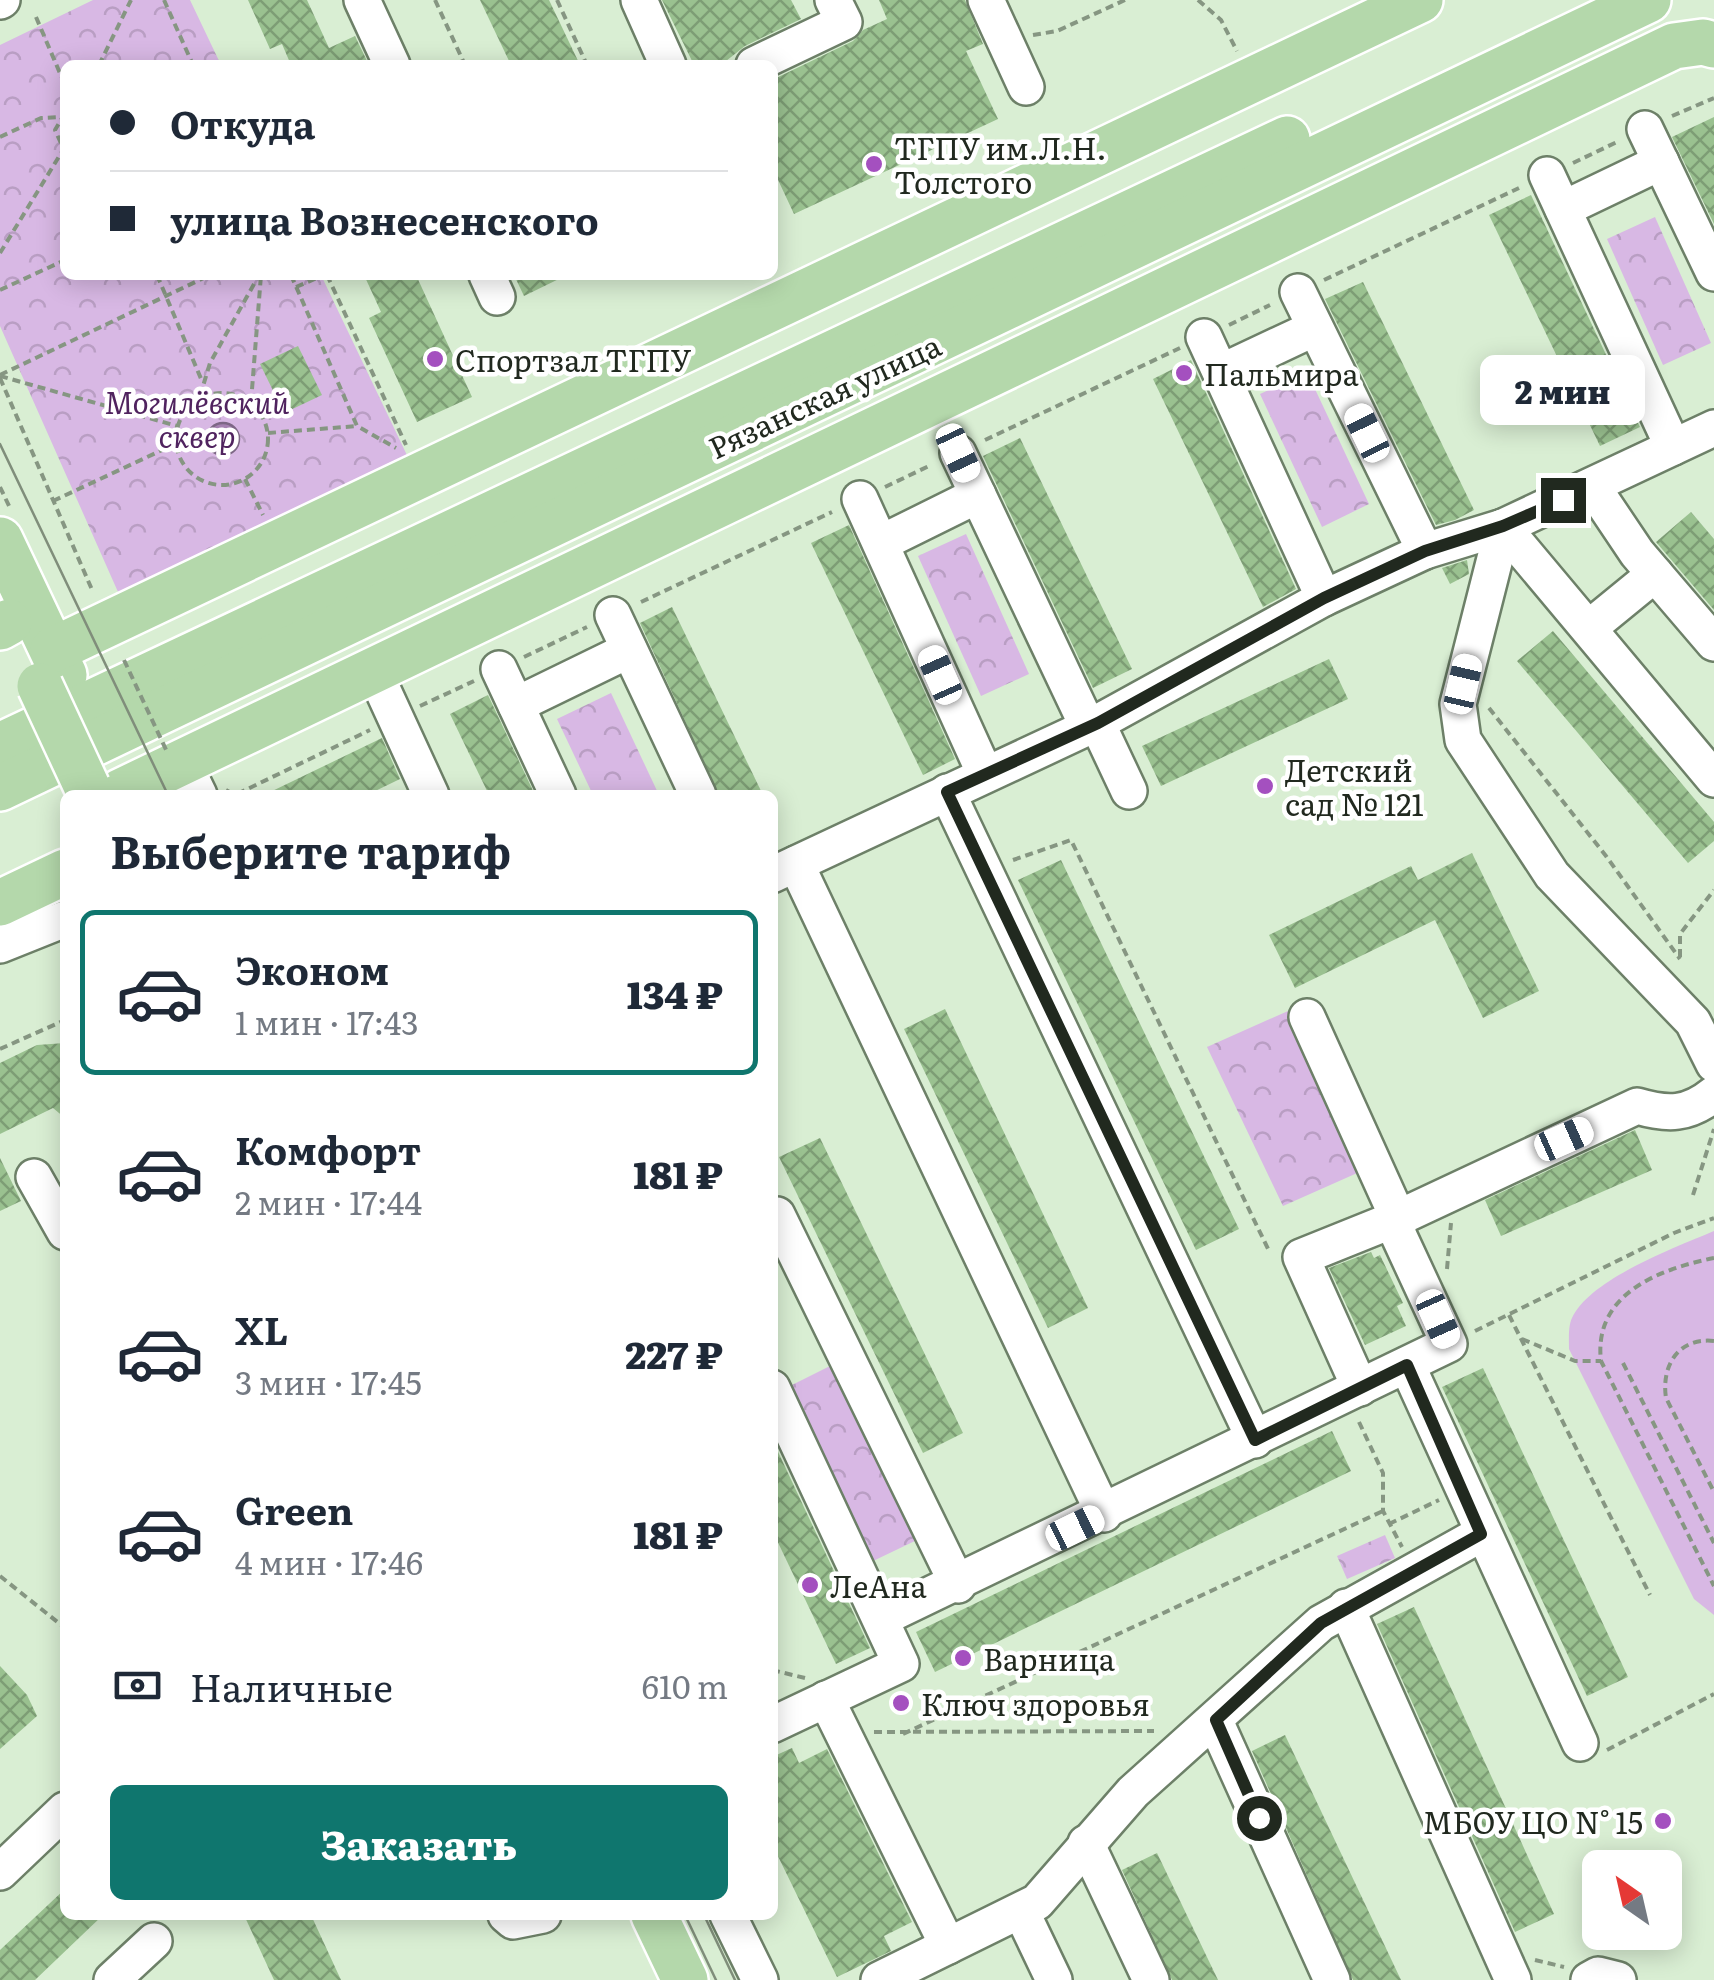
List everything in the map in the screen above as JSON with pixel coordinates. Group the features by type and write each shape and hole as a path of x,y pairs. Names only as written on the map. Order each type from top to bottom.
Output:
{"main road":[{"path":"52,670 116,643 1420,0"},
{"name":"Рязанская улица","path":"0,746 1575,20 1648,0"},
{"path":"1575,20 1694,46"},
{"name":"Рязанская улица","path":"0,788 1575,20"},
{"path":"0,540 52,670 106,788 183,770 374,671 1694,46"},
{"path":"3,617 52,670"},
{"path":"0,903 60,874"},
{"path":"626,1920 654,1980"},
{"path":"656,1920 685,1980"}],"street":[{"path":"362,0 390,60"},
{"path":"638,0 666,60"},
{"path":"764,60 844,22 833,0"},
{"path":"986,0 1026,87"},
{"path":"1646,129 1714,273"},
{"path":"1563,209 1661,162"},
{"path":"1547,175 1674,447"},
{"path":"1298,292 1425,551"},
{"path":"1221,372 1315,328"},
{"path":"1204,336 1324,598"},
{"path":"1104,1514 784,869 1093,725 1324,598 1425,551 1503,526 1714,428"},
{"path":"958,453 1129,791"},
{"path":"1592,486 1655,574 1714,642"},
{"path":"880,543 978,496"},
{"path":"860,499 986,774"},
{"path":"1503,526 1714,778"},
{"path":"1503,526 1458,704 1464,740 1552,874 1693,1022 1714,1064"},
{"path":"1589,628 1655,574"},
{"path":"613,616 696,790"},
{"path":"516,705 629,650"},
{"path":"499,669 556,790"},
{"path":"374,671 429,790"},
{"path":"947,792 1255,1440"},
{"path":"0,945 60,921"},
{"path":"882,1618 958,1586 1407,1365 1443,1332 1398,1234 1398,1218 1307,1017"},
{"path":"1353,1392 1301,1257 1398,1218 1637,1106 1676,1114 1698,1107 1714,1094"},
{"path":"34,1177 60,1223"},
{"path":"778,1217 958,1586"},
{"path":"1407,1365 1460,1490 1580,1743"},
{"path":"778,1401 901,1664 778,1722"},
{"path":"879,1980 1022,1911 1051,1890 1086,1843 1133,1792 1321,1623 1481,1534"},
{"path":"1346,1607 1506,1966"},
{"path":"826,1700 948,1946"},
{"path":"1210,1725 1332,1980"},
{"path":"0,1872 60,1815"},
{"path":"1086,1843 1151,1980"},
{"path":"1022,1911 1054,1980"},
{"path":"730,1920 760,1980"},
{"path":"112,1980 154,1941"}],"path":[{"path":"101,60 131,0"},
{"path":"164,0 191,60"},
{"path":"434,0 463,60"},
{"path":"556,0 585,60"},
{"path":"1024,33 1040,37 1125,0"},
{"path":"1198,0 1221,20 1238,54"},
{"path":"36,17 60,72"},
{"path":"0,137 41,118 60,115"},
{"path":"0,253 60,157"},
{"path":"0,290 60,262"},
{"path":"159,280 203,385"},
{"path":"0,376 200,280"},
{"path":"199,398 210,363 257,280"},
{"path":"251,402 216,392 199,398 185,410 177,426 175,444 181,461 193,476 227,485 245,480 259,468 268,433 251,402 260,280"},
{"path":"293,280 357,426"},
{"path":"296,288 314,280"},
{"path":"268,433 357,426 410,454 327,280"},
{"path":"0,376 116,643 183,770"},
{"path":"0,376 177,426"},
{"path":"53,501 175,444"},
{"path":"1468,663 1486,704 1518,750 1606,856 1680,959"},
{"path":"984,870 1072,840 1270,1253"},
{"path":"1683,974 1680,934 1714,890"},
{"path":"0,1049 60,1022"},
{"path":"1692,1195 1714,1129"},
{"path":"1453,1210 1443,1332 1509,1315 1674,1233 1714,1218"},
{"path":"1714,1258 1636,1284 1606,1322 1599,1340 1602,1361 1714,1586"},
{"path":"1509,1315 1650,1595"},
{"path":"1522,1339 1575,1361 1602,1361"},
{"path":"1714,1341 1690,1342 1679,1350 1670,1359 1664,1384 1666,1398 1714,1492"},
{"path":"1623,1363 1714,1543"},
{"path":"1353,1392 1383,1473 1383,1511 1414,1569"},
{"path":"1389,1524 1460,1490"},
{"path":"902,1734 1383,1511"},
{"path":"0,1576 60,1624"},
{"path":"1580,1743 1603,1752 1714,1694"},
{"path":"873,1732 1210,1725"},
{"path":"1506,1966 1602,1978"}],"green space":[{"name":"Могилёвский сквер","path":"93,0 190,0 219,60 60,60 60,280 323,280 415,472 126,610 0,326 0,45"},
{"path":"1655,217 1711,343 1663,365 1607,239"},
{"path":"1307,372 1369,504 1322,527 1260,394"},
{"path":"966,534 1029,674 981,696 918,556"},
{"path":"611,693 657,790 591,790 557,719"},
{"path":"1288,1011 1364,1170 1283,1206 1207,1047"},
{"path":"1714,1231 1714,1615 1694,1599 1569,1349 1569,1337 1572,1318 1596,1290 1657,1255"},
{"path":"834,1364 919,1539 871,1562 786,1388"},
{"path":"1385,1535 1395,1558 1347,1579 1337,1556"}],"water":[{"path":"223,423 234,428 239,439 234,450 223,455 212,450 207,439 212,428"}],"building":[{"path":"248,0 307,0 329,48 355,36 367,60 289,60 282,44 270,49"},
{"path":"480,0 549,0 578,60 509,60"},
{"path":"662,0 791,0 801,19 745,46 727,60 692,60"},
{"path":"879,0 965,0 983,44 966,51 998,119 794,214 778,180 778,77 853,41 863,30 887,19"},
{"path":"1714,117 1714,224 1672,137"},
{"path":"1531,195 1640,427 1600,446 1489,215"},
{"path":"366,280 418,280 472,397 417,422 369,318 381,312"},
{"path":"516,280 557,280 524,296"},
{"path":"1363,282 1474,510 1455,520 1436,525 1325,299"},
{"path":"298,346 322,395 284,413 260,364"},
{"path":"1191,360 1296,589 1263,607 1153,379"},
{"path":"1020,438 1132,669 1093,688 983,456"},
{"path":"1691,512 1714,539 1714,610 1656,542"},
{"path":"849,525 955,759 923,775 811,543"},
{"path":"1467,560 1469,574 1450,584 1442,568"},
{"path":"672,607 761,790 717,790 640,623"},
{"path":"1553,631 1714,822 1714,841 1688,863 1517,661"},
{"path":"1329,659 1348,699 1161,786 1142,746"},
{"path":"488,695 533,790 487,790 450,714"},
{"path":"382,738 400,779 377,790 274,790"},
{"path":"1472,853 1539,991 1483,1018 1435,920 1295,988 1269,935 1411,866 1418,880"},
{"path":"1061,860 1239,1229 1196,1250 1018,880"},
{"path":"945,1009 1088,1308 1048,1328 904,1029"},
{"path":"60,1043 60,1114 53,1108 0,1134 0,1063 37,1045"},
{"path":"1635,1130 1652,1170 1501,1236 1485,1200"},
{"path":"820,1138 963,1433 923,1453 779,1157"},
{"path":"0,1158 21,1201 0,1211"},
{"path":"1371,1252 1374,1258 1380,1255 1403,1303 1397,1306 1406,1326 1365,1345 1329,1268"},
{"path":"1483,1368 1628,1677 1587,1696 1442,1387"},
{"path":"1332,1431 1351,1471 935,1672 916,1632"},
{"path":"778,1452 870,1648 836,1664 778,1543"},
{"path":"1414,1607 1554,1914 1515,1932 1377,1624"},
{"path":"0,1666 27,1695 37,1716 0,1749"},
{"path":"1285,1735 1401,1980 1353,1980 1252,1751"},
{"path":"792,1748 799,1763 827,1749 912,1922 884,1936 891,1951 837,1977 778,1856 778,1754"},
{"path":"1157,1853 1218,1980 1172,1980 1122,1870"},
{"path":"60,1894 60,1920 98,1920 35,1980 0,1980 0,1950"},
{"path":"246,1920 313,1920 341,1980 274,1980"}],"tram line":[{"path":"0,444 166,790"},
{"path":"687,1920 716,1980"},
{"path":"706,1920 735,1980"}],"place":[{"name":"ТГПУ им.Л.Н. Толстого","path":"874,164"},
{"name":"Спортзал ТГПУ","path":"435,359"},
{"name":"Пальмира","path":"1184,373"},
{"name":"Детский сад № 121","path":"1265,786"},
{"name":"ЛеАна","path":"810,1585"},
{"name":"Варница","path":"963,1658"},
{"name":"Ключ здоровья","path":"901,1703"},
{"name":"МБОУ ЦО N° 15","path":"1663,1821"}],"route":[{"path":"1259,1818 1216,1720 1321,1623 1481,1534 1407,1365 1255,1440 947,792 1098,723 1324,598 1425,551 1503,526 1563,500"}]}
